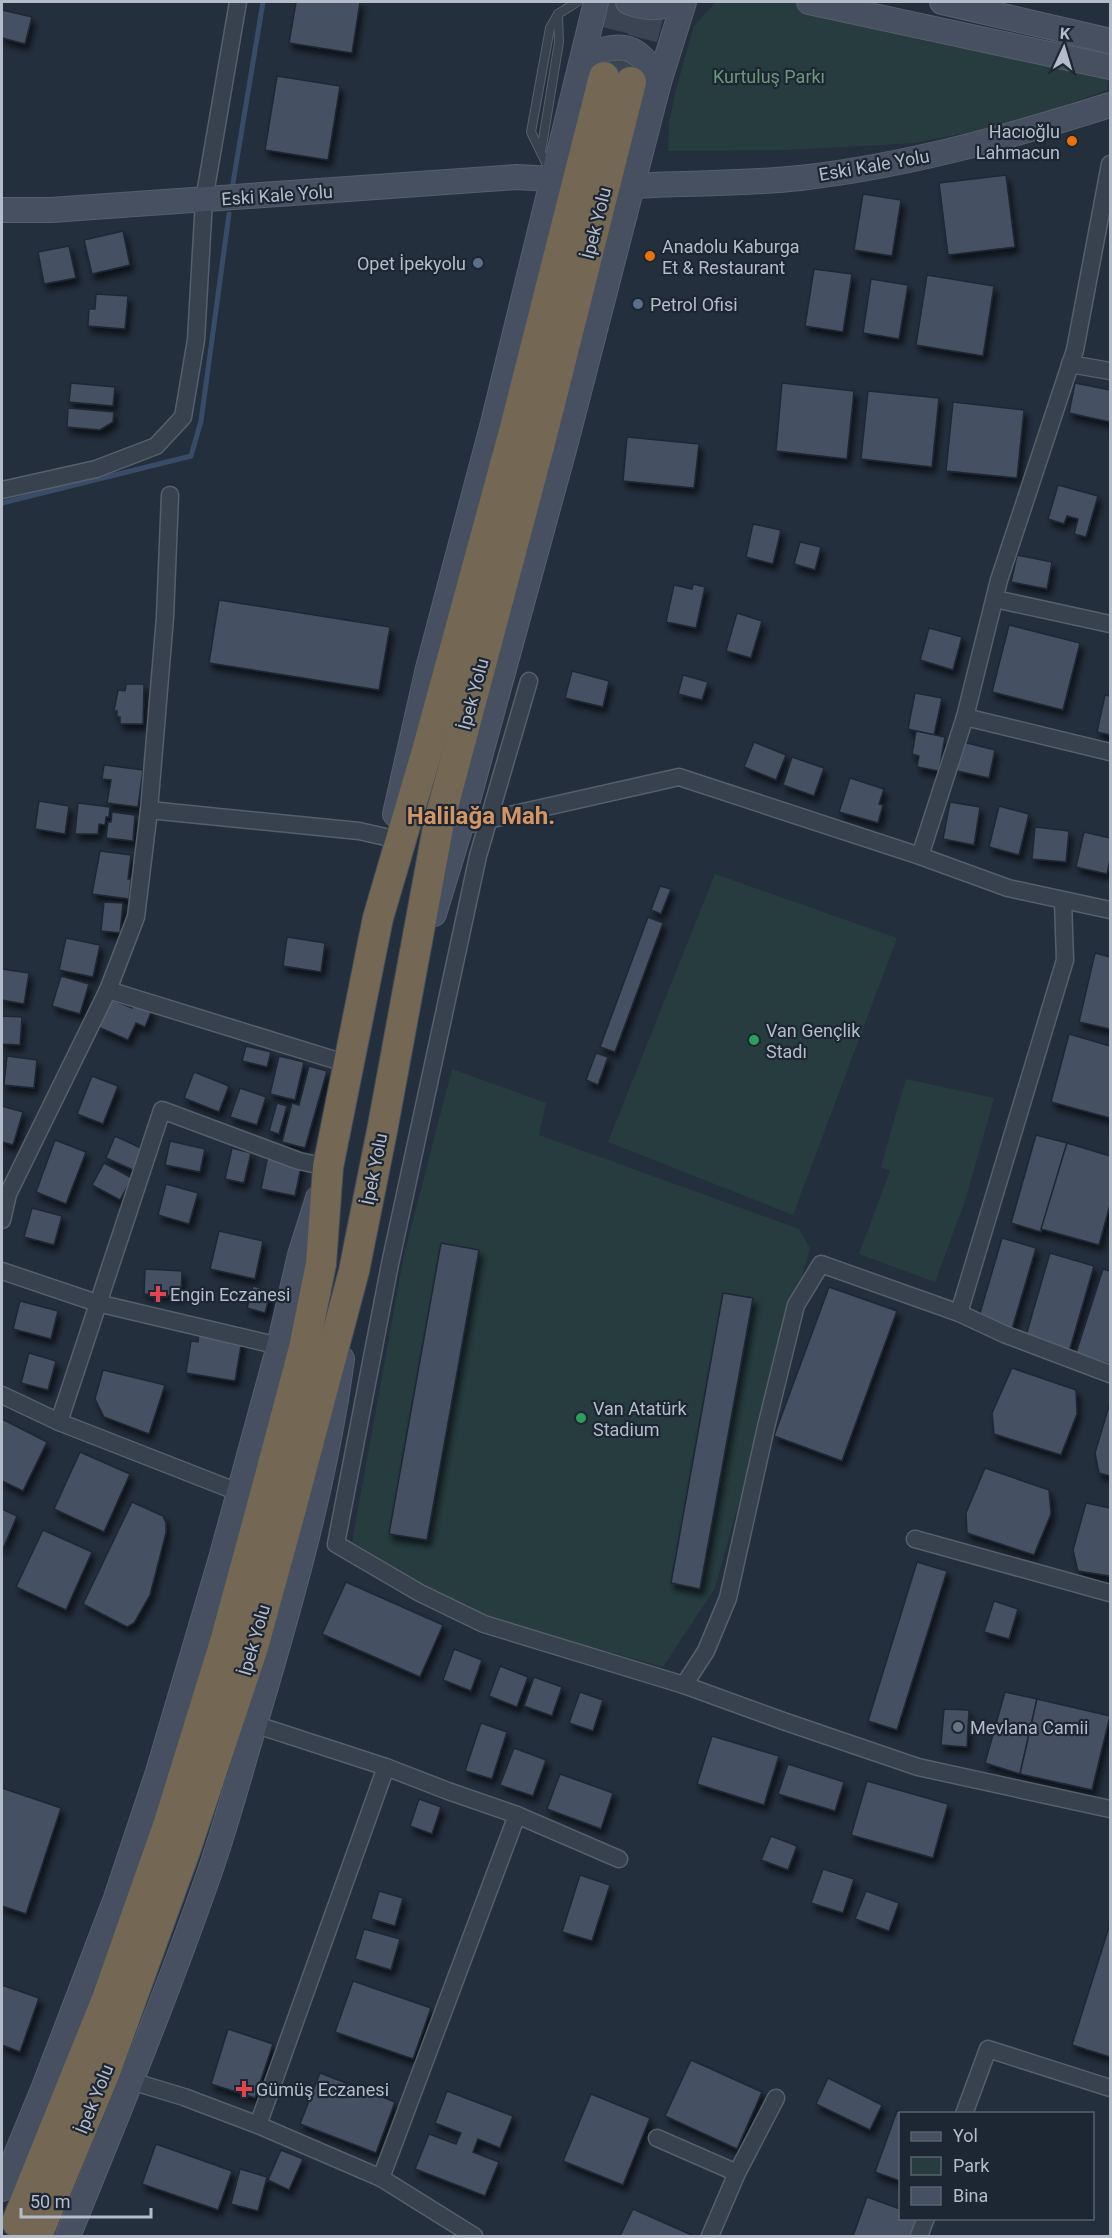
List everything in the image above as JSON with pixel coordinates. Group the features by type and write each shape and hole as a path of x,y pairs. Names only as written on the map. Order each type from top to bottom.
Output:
{"highway":[{"name":"İpek Yolu","path":"632,80 542,435 439,822 354,1271 289,1516 234,1708 105,2072 28,2228 169,1823 225,1642 304,1348 321,1264 328,1167 378,918 427,751 515,428 632,80"}],"street":[{"path":"2,490 96,469 156,446 183,417 196,340 204,200 238,2"},
{"path":"378,918 390,838 428,668 493,423 596,2"},
{"path":"628,2 648,8 679,2"},
{"path":"632,80 684,2"},
{"path":"809,2 1110,67"},
{"path":"942,2 1110,41"},
{"path":"406,1002 461,826 566,442 632,186 632,80 645,60 636,51 628,48 609,47 583,57"},
{"name":"Eski Kale Yolu","path":"632,186 801,177 906,161 1027,131 1110,105"},
{"path":"920,856 965,717 995,598 1075,350 1110,164"},
{"name":"Eski Kale Yolu","path":"2,210 51,210 517,177 553,179"},
{"path":"1070,364 1110,371"},
{"path":"2,1220 8,1194 108,990 136,917 149,810 165,617 170,495"},
{"path":"995,598 1110,624"},
{"path":"529,681 478,856 392,1252 336,1544 420,1593 484,1624 684,1685 918,1767 1110,1809"},
{"path":"965,717 1110,752"},
{"path":"461,826 679,777 920,856 1008,888 1110,910"},
{"path":"149,810 359,831 390,838"},
{"path":"959,1313 1065,960 1064,901"},
{"path":"108,990 348,1064"},
{"path":"2,2189 44,2087 115,1901 161,1761 220,1562 279,1346 300,1256 328,1167 299,1161 162,1110 59,1422"},
{"path":"684,1685 706,1651 728,1598 796,1305 821,1264 959,1313 1004,1334 1110,1374"},
{"path":"2,1271 97,1303 279,1346"},
{"path":"68,2236 131,2080 210,1871 286,1618 309,1528 337,1399 354,1271"},
{"path":"2,1395 59,1422 238,1492"},
{"path":"915,1539 1110,1593"},
{"path":"254,1724 386,1767 517,1815 619,1859"},
{"path":"258,2125 386,1767"},
{"path":"381,2178 517,1815"},
{"path":"965,2112 988,2049 1110,2088"},
{"path":"131,2080 258,2125 381,2178 474,2236"},
{"path":"710,2236 737,2173 776,2098"},
{"path":"657,2138 737,2173"},
{"path":"919,2236 925,2220"}],"lane":[{"path":"553,179 541,152 559,42 558,14 577,2"}],"green space":[{"name":"Kurtuluş Parkı","path":"802,2 1109,73 1107,90 1019,122 915,143 789,150 668,151 669,124 675,93 694,26 715,3"},
{"name":"Van Gençlik Stadı","path":"715,874 897,938 793,1215 608,1142"},
{"path":"452,1069 546,1103 539,1135 799,1229 810,1248 715,1588 663,1667 577,1643 560,1644 480,1617 352,1542 404,1255"},
{"path":"906,1079 994,1098 966,1198 935,1282 859,1254 890,1171 881,1167"}],"building":[{"path":"296,2 360,2 352,53 289,43"},
{"path":"2,10 32,17 25,44 2,38"},
{"path":"277,76 340,86 328,160 265,150"},
{"path":"1006,175 1015,247 948,255 939,183"},
{"path":"863,194 901,200 892,256 854,250"},
{"path":"123,231 130,265 92,274 84,240"},
{"path":"69,246 76,278 44,284 38,252"},
{"path":"814,269 852,274 843,332 805,326"},
{"path":"927,275 994,286 983,356 916,345"},
{"path":"871,279 908,285 899,339 863,333"},
{"path":"96,294 128,296 125,329 88,326 89,309 95,309"},
{"path":"71,383 115,387 113,406 69,402"},
{"path":"782,383 854,391 847,459 776,451"},
{"path":"1075,383 1110,390 1110,422 1069,413"},
{"path":"868,391 939,398 932,467 861,459"},
{"path":"953,402 1024,410 1017,478 946,471"},
{"path":"68,408 114,412 113,422 100,430 67,427"},
{"path":"627,437 699,444 694,488 623,481"},
{"path":"1058,485 1098,496 1086,537 1074,534 1078,519 1067,516 1064,524 1048,519"},
{"path":"753,524 781,530 773,564 746,557"},
{"path":"800,542 821,547 815,570 794,564"},
{"path":"1017,555 1052,562 1047,589 1011,582"},
{"path":"693,584 705,587 696,628 666,622 674,585 692,589"},
{"path":"219,600 390,627 379,690 209,663"},
{"path":"737,613 762,621 751,658 726,651"},
{"path":"1009,625 1080,643 1063,710 992,692"},
{"path":"929,628 962,637 953,670 920,660"},
{"path":"572,671 609,681 603,707 565,698"},
{"path":"683,675 708,682 702,700 678,694"},
{"path":"126,684 144,684 143,724 120,724 120,717 117,717 117,711 114,711 118,690 125,691"},
{"path":"915,693 942,698 934,735 908,729"},
{"path":"1105,695 1110,696 1110,735 1097,732"},
{"path":"916,731 945,737 939,771 917,767 919,756 912,754"},
{"path":"754,742 786,755 776,780 744,767"},
{"path":"963,742 995,750 989,778 957,771"},
{"path":"792,757 824,768 814,796 783,785"},
{"path":"104,765 143,770 138,807 107,803 111,780 102,779"},
{"path":"850,778 884,789 879,804 883,805 878,823 839,812"},
{"path":"39,801 69,806 65,834 35,829"},
{"path":"950,802 980,807 974,845 943,839"},
{"path":"78,803 110,807 105,825 99,824 98,834 75,834"},
{"path":"999,806 1029,814 1019,855 989,847"},
{"path":"112,812 135,815 133,841 106,838"},
{"path":"1035,827 1069,831 1066,862 1032,859"},
{"path":"1084,832 1110,838 1110,860 1107,874 1076,867"},
{"path":"100,851 131,855 128,879 131,879 129,899 92,894"},
{"path":"660,886 671,889 661,914 651,910"},
{"path":"104,902 123,903 120,933 101,931"},
{"path":"648,917 663,923 615,1052 600,1047"},
{"path":"287,937 325,943 321,972 283,966"},
{"path":"66,938 100,945 93,977 59,970"},
{"path":"1095,953 1110,957 1110,1029 1079,1022"},
{"path":"2,969 29,973 24,1004 2,1000"},
{"path":"61,976 89,984 80,1014 52,1006"},
{"path":"110,999 132,1008 134,1002 152,1010 145,1027 136,1023 128,1040 98,1027"},
{"path":"2,1016 22,1017 20,1045 2,1044"},
{"path":"1069,1034 1110,1046 1110,1118 1051,1102"},
{"path":"246,1046 271,1052 267,1067 242,1061"},
{"path":"596,1053 608,1057 598,1085 586,1080"},
{"path":"7,1056 37,1060 34,1088 4,1085"},
{"path":"279,1056 304,1062 295,1100 270,1094"},
{"path":"309,1066 327,1071 305,1148 282,1142 292,1103 299,1105"},
{"path":"194,1072 229,1086 219,1112 184,1098"},
{"path":"92,1076 118,1086 103,1124 77,1114"},
{"path":"240,1088 266,1097 257,1125 230,1117"},
{"path":"277,1103 287,1106 279,1134 269,1131"},
{"path":"2,1106 23,1112 13,1145 2,1142"},
{"path":"1036,1135 1067,1143 1041,1232 1011,1223"},
{"path":"115,1136 143,1149 133,1170 106,1158"},
{"path":"55,1140 86,1152 66,1204 36,1192"},
{"path":"170,1141 205,1149 200,1172 165,1165"},
{"path":"1067,1143 1110,1156 1110,1205 1099,1245 1041,1229"},
{"path":"232,1148 251,1153 244,1183 225,1179"},
{"path":"268,1155 302,1162 295,1196 261,1189"},
{"path":"104,1163 132,1178 120,1200 92,1185"},
{"path":"166,1184 198,1193 189,1224 158,1215"},
{"path":"32,1208 62,1216 54,1245 24,1237"},
{"path":"219,1231 263,1241 255,1279 210,1269"},
{"path":"1002,1238 1036,1248 1012,1329 978,1320"},
{"path":"441,1243 479,1250 427,1540 389,1534"},
{"path":"1050,1253 1094,1266 1069,1352 1025,1339"},
{"path":"145,1269 182,1271 181,1296 144,1294"},
{"path":"1103,1269 1110,1271 1110,1364 1076,1353"},
{"path":"253,1286 271,1291 265,1313 247,1308"},
{"path":"829,1287 897,1311 842,1461 774,1436"},
{"path":"723,1293 753,1298 700,1589 671,1583"},
{"path":"20,1301 58,1311 51,1339 13,1329"},
{"path":"199,1332 242,1340 235,1381 186,1373 191,1341 198,1342"},
{"path":"29,1353 56,1361 48,1390 21,1383"},
{"path":"1012,1368 1076,1390 1077,1414 1061,1455 994,1434 992,1413"},
{"path":"103,1370 165,1385 149,1434 104,1417 95,1399"},
{"path":"1109,1406 1110,1476 1099,1473 1095,1453"},
{"path":"2,1419 47,1442 23,1491 2,1481"},
{"path":"80,1452 130,1474 104,1532 54,1509"},
{"path":"985,1468 1049,1490 1051,1514 1034,1555 967,1533 966,1513"},
{"path":"132,1502 163,1516 166,1533 150,1595 134,1623 127,1627 83,1604"},
{"path":"1086,1503 1110,1508 1110,1576 1078,1571 1073,1550"},
{"path":"2,1509 17,1516 2,1551"},
{"path":"43,1530 92,1552 66,1610 16,1587"},
{"path":"917,1562 947,1571 897,1730 868,1721"},
{"path":"346,1582 443,1625 420,1677 322,1634"},
{"path":"994,1601 1018,1609 1009,1639 984,1632"},
{"path":"454,1649 482,1660 471,1691 443,1680"},
{"path":"500,1666 528,1677 517,1707 489,1696"},
{"path":"534,1677 562,1687 552,1716 524,1706"},
{"path":"580,1692 603,1700 593,1731 569,1723"},
{"path":"1005,1692 1037,1699 1020,1774 985,1763"},
{"path":"1037,1699 1110,1716 1092,1790 1020,1774"},
{"path":"944,1709 969,1710 967,1747 941,1745"},
{"path":"481,1723 507,1732 492,1779 465,1771"},
{"path":"712,1736 779,1756 764,1805 697,1784"},
{"path":"514,1748 546,1760 533,1796 500,1785"},
{"path":"788,1764 844,1782 835,1811 778,1794"},
{"path":"560,1774 613,1793 601,1829 547,1809"},
{"path":"867,1781 948,1804 933,1858 851,1835"},
{"path":"2,1788 61,1808 26,1914 2,1906"},
{"path":"419,1799 441,1807 432,1834 410,1826"},
{"path":"771,1836 797,1846 788,1870 761,1860"},
{"path":"823,1869 854,1879 843,1913 811,1903"},
{"path":"580,1875 610,1885 592,1941 562,1932"},
{"path":"379,1891 403,1898 395,1926 371,1919"},
{"path":"866,1891 899,1903 889,1931 855,1919"},
{"path":"1110,1924 1110,2057 1072,2045"},
{"path":"364,1929 400,1939 391,1970 355,1959"},
{"path":"353,1981 431,2008 413,2059 335,2032"},
{"path":"2,1985 39,1998 20,2052 2,2045"},
{"path":"228,2029 273,2044 255,2098 211,2084"},
{"path":"691,2060 762,2092 737,2149 665,2116"},
{"path":"320,2073 395,2102 376,2153 300,2124"},
{"path":"828,2078 882,2105 870,2130 816,2104"},
{"path":"447,2091 513,2116 500,2148 478,2139 473,2152 499,2162 485,2196 415,2169 429,2134 456,2144 461,2133 435,2123"},
{"path":"591,2094 650,2118 623,2185 563,2161"},
{"path":"897,2111 900,2112 899,2181 875,2172"},
{"path":"156,2144 232,2171 218,2210 142,2184"},
{"path":"281,2150 303,2159 289,2190 268,2180"},
{"path":"240,2169 267,2177 258,2211 231,2204"},
{"path":"867,2197 899,2209 899,2220 916,2220 910,2236 853,2236"},
{"path":"633,2209 694,2236 620,2236"}],"waterway":[{"path":"233,183 263,2"},
{"path":"2,503 191,456 201,421 229,214"}],"tunnel":[{"path":"605,74 623,2"},
{"path":"631,82 652,2"}],"place":[{"name":"Hacıoğlu Lahmacun","path":"1072,141"},
{"name":"Anadolu Kaburga Et & Restaurant","path":"650,256"},
{"name":"Opet İpekyolu","path":"478,263"},
{"name":"Petrol Ofisi","path":"638,304"},
{"name":"Van Gençlik Stadı","path":"754,1040"},
{"name":"Engin Eczanesi","path":"158,1294"},
{"name":"Van Atatürk Stadium","path":"581,1418"},
{"name":"Mevlana Camii","path":"958,1727"},
{"name":"Gümüş Eczanesi","path":"244,2089"}],"district":[{"name":"Halilağa Mah.","path":"481,816"}]}
